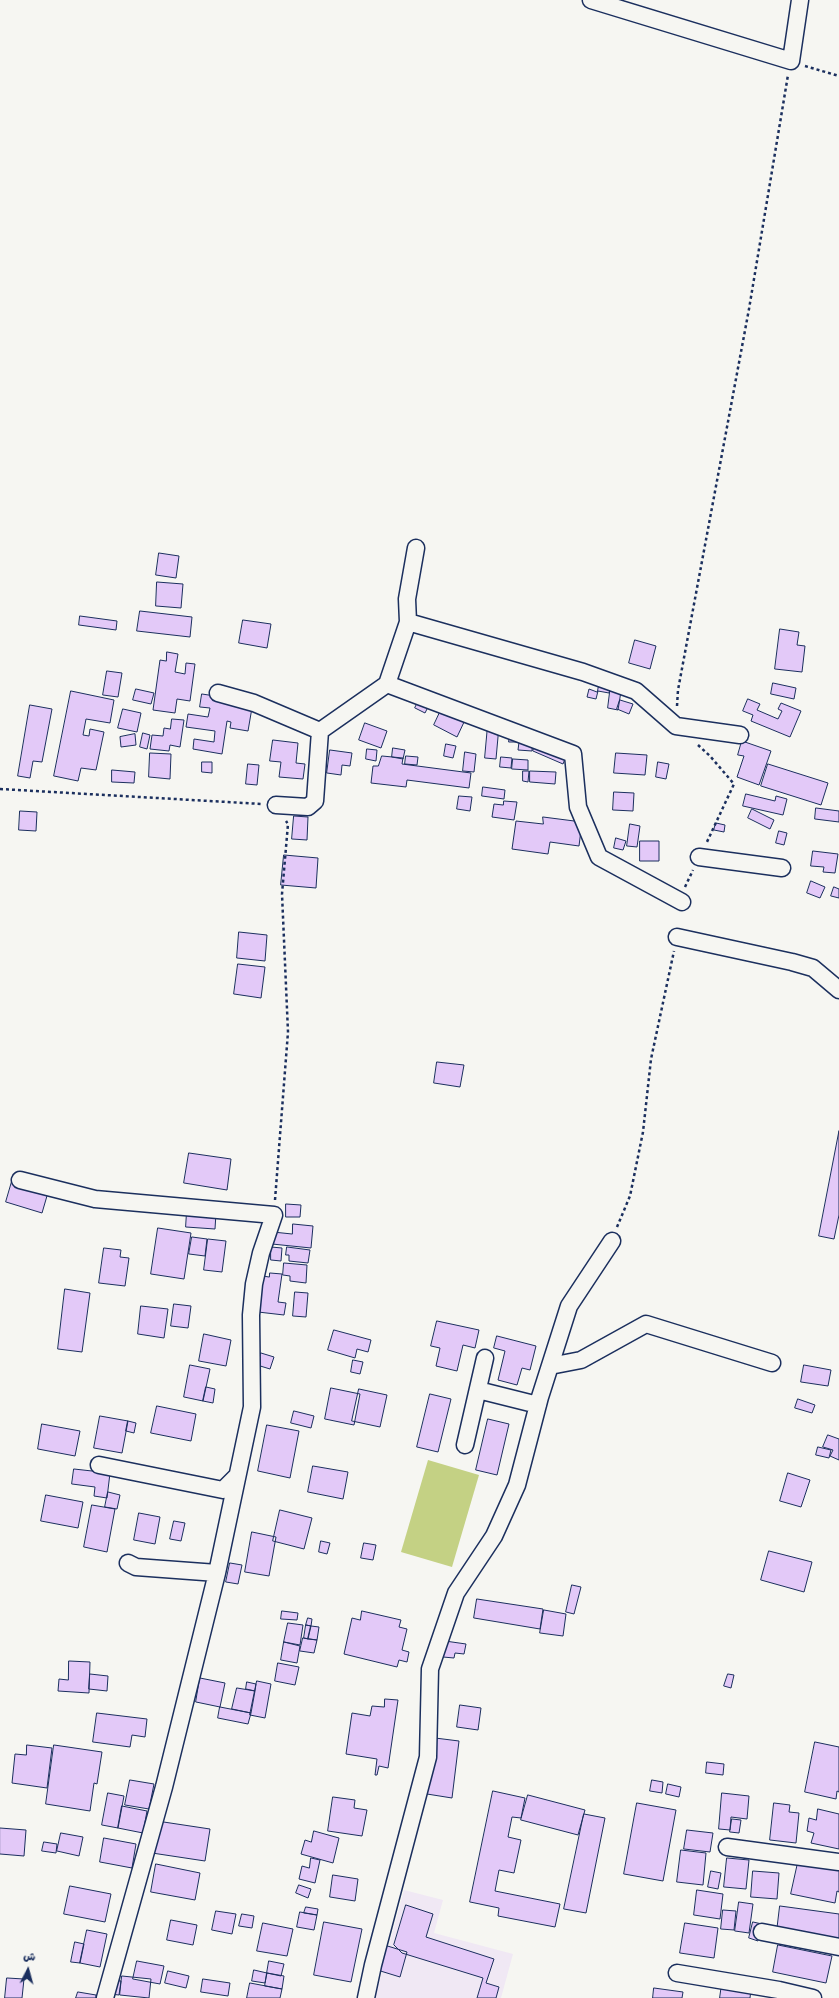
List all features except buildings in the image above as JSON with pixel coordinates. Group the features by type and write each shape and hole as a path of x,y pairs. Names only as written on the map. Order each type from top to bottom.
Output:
{"street":[{"path":"591,0 791,61 800,0"},
{"path":"320,731 387,684 408,622 407,599 416,548"},
{"path":"408,622 583,672 636,691 676,726 740,735"},
{"path":"387,684 573,754 578,807 599,857 682,902"},
{"path":"218,693 254,703 320,731"},
{"path":"276,805 308,807 315,801 320,731"},
{"path":"699,857 782,868"},
{"path":"677,937 813,968 839,990"},
{"path":"20,1180 95,1199 274,1215 261,1253 254,1284 251,1315 252,1407 217,1573 164,1787 104,1998"},
{"path":"366,1998 375,1957 428,1757 430,1669 456,1593 494,1536 517,1485 538,1405 569,1306 612,1240"},
{"path":"550,1366 581,1360 646,1324 772,1363"},
{"path":"465,1445 485,1358"},
{"path":"478,1390 538,1405"},
{"path":"99,1465 223,1490 238,1476"},
{"path":"128,1563 136,1567 217,1573"},
{"path":"727,1847 839,1862"},
{"path":"762,1932 839,1947"},
{"path":"677,1973 779,1990 813,1998"}],"path":[{"path":"682,902 685,885 734,784 710,756 676,726 678,690 749,309 791,61 839,76"},
{"path":"0,789 276,805 288,824 282,894 288,1032 274,1215"},
{"path":"612,1240 630,1196 643,1132 651,1059 677,937"}],"shaded area":[{"path":"404,1890 443,1900 434,1933 513,1954 501,1998 375,1998"}],"green space":[{"path":"428,1460 479,1475 452,1567 401,1552"}]}
